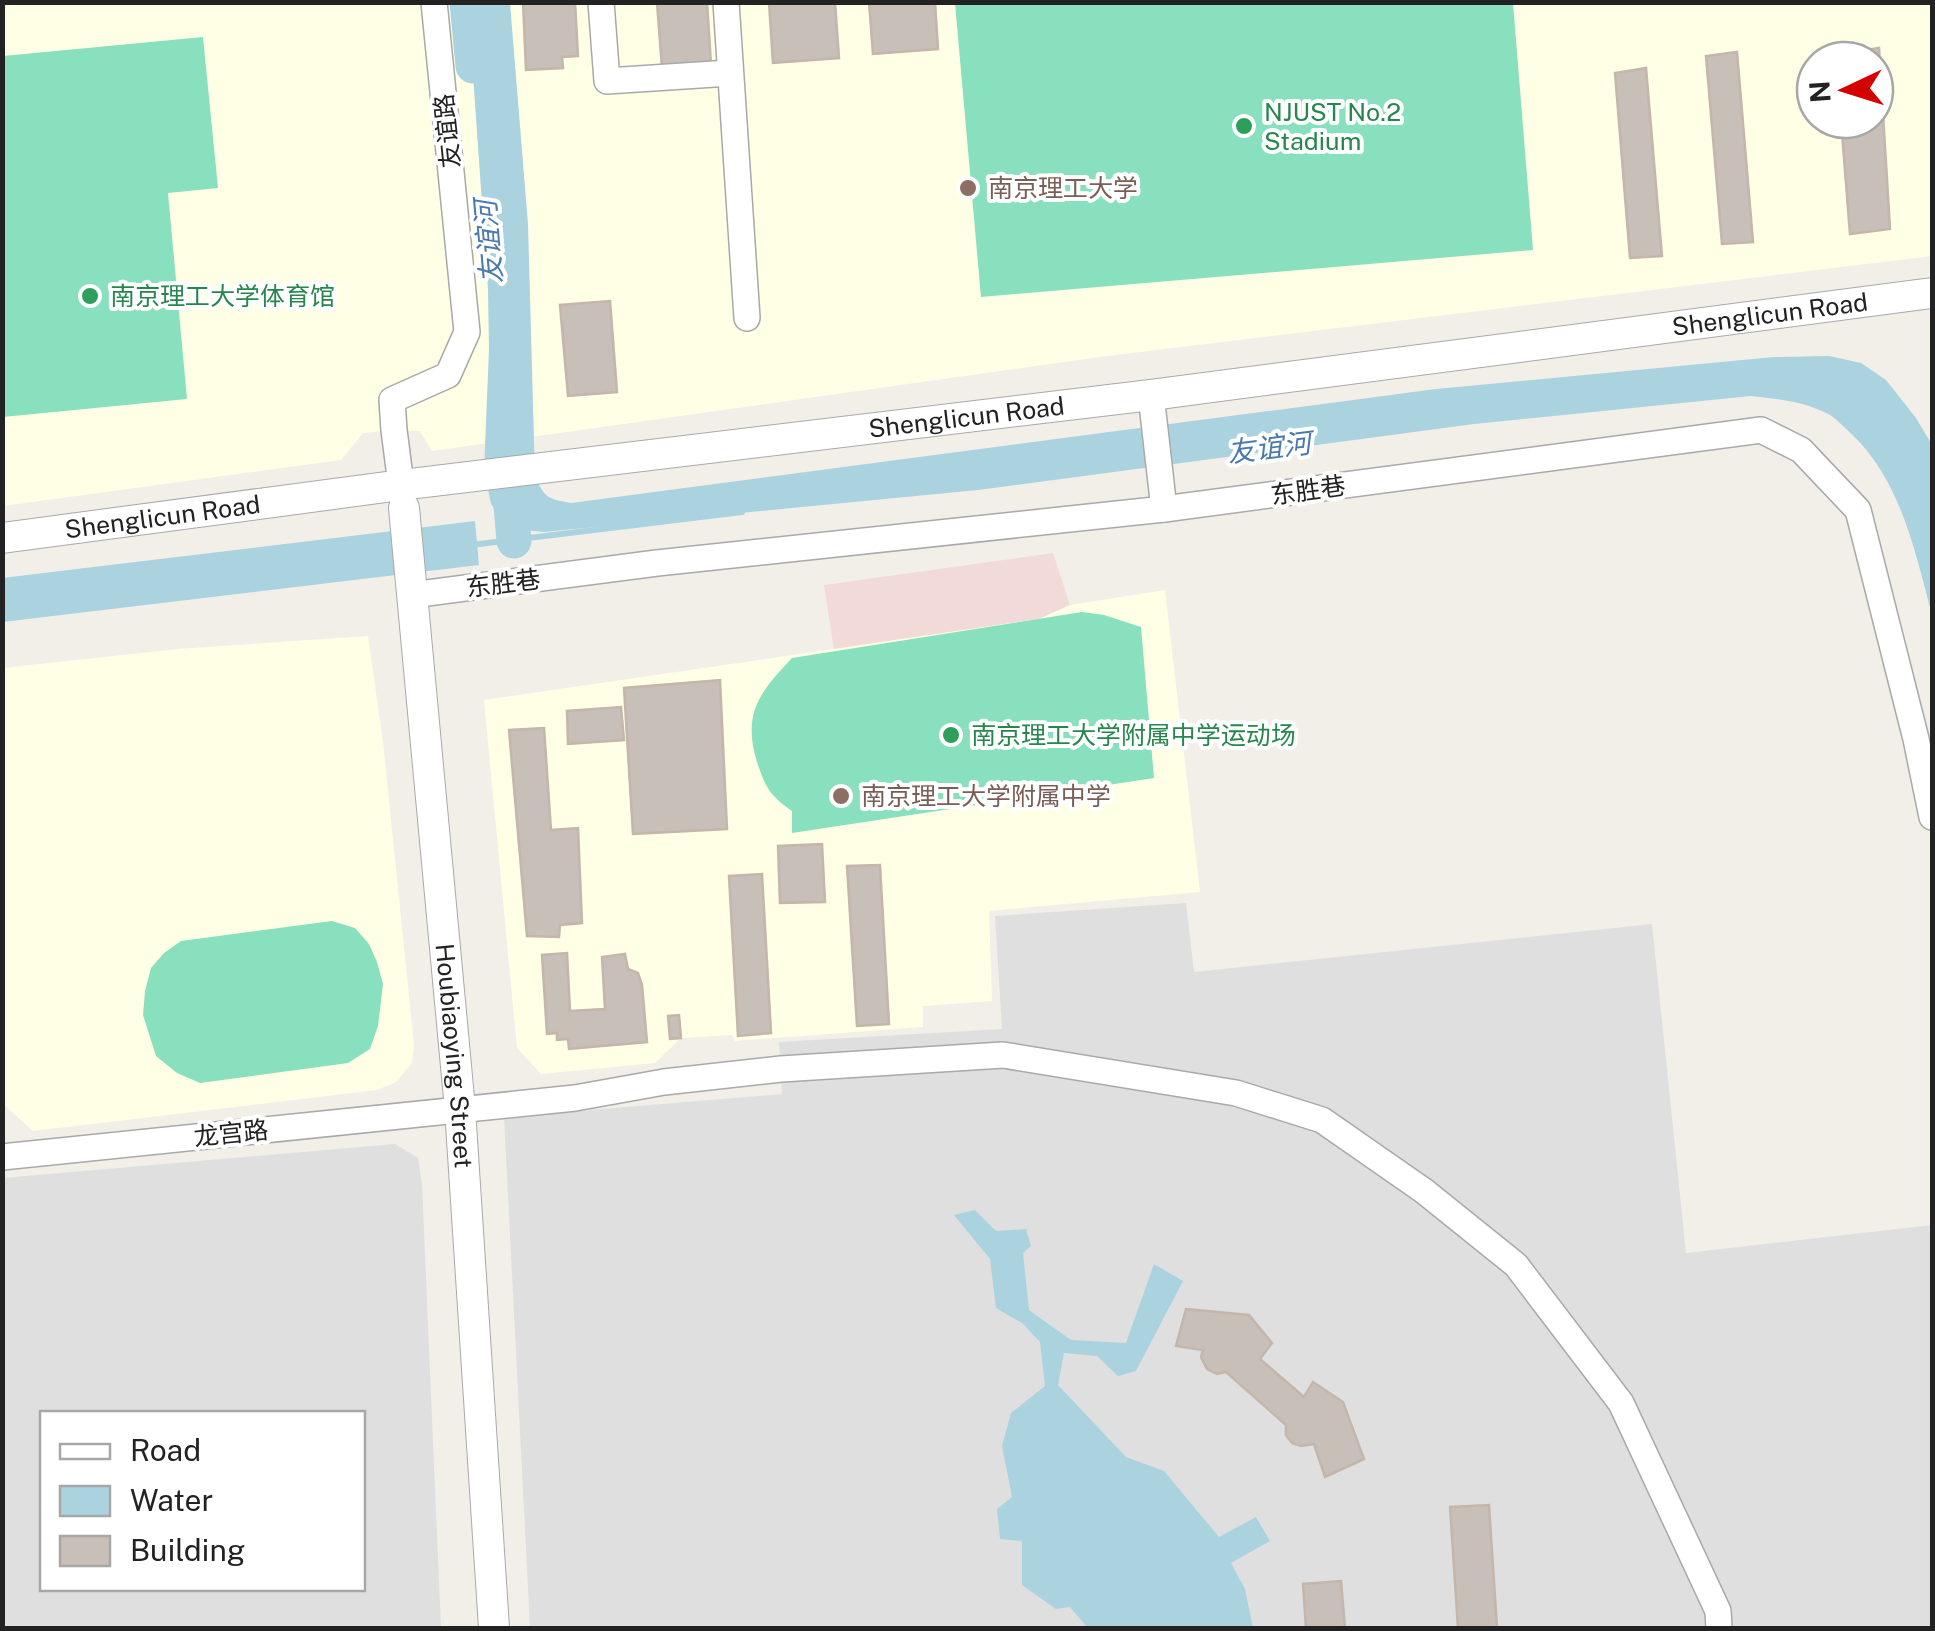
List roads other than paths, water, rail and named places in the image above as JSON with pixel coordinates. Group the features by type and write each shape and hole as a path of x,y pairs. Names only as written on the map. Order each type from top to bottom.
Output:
{"street":[{"name":"友谊路","path":"403,496 392,400 448,376 467,332 434,2"},
{"path":"601,2 607,81 730,72"},
{"path":"726,2 747,318"},
{"name":"Shenglicun Road","path":"2,538 403,496 433,481 1151,395 1932,293"},
{"path":"1151,395 1163,500"},
{"name":"东胜巷","path":"412,595 1163,500 1761,430 1802,450 1858,510 1932,817"},
{"name":"Houbiaoying Street","path":"403,496 460,1109 494,1628"},
{"name":"龙宫路","path":"2,1157 575,1098 664,1082 780,1069 1003,1055 1236,1093 1322,1120 1424,1191 1516,1265 1621,1404 1718,1612 1719,1628"}],"water":[{"path":"468,3 510,3 528,224 535,477 552,499 571,503 1436,389 1774,357 1829,356 1861,363 1886,380 1932,445 1932,615 1902,514 1879,467 1863,446 1829,414 1789,401 1751,396 1474,424 978,490 544,532 514,529 491,504 484,470 488,290"},
{"path":"475,521 479,565 3,622 2,578"},
{"path":"975,1210 996,1231 1026,1229 1031,1246 1023,1253 1029,1310 1071,1340 1126,1343 1154,1264 1183,1281 1136,1371 1118,1376 1097,1356 1064,1353 1058,1385 1126,1457 1164,1471 1219,1537 1256,1517 1270,1541 1231,1563 1245,1589 1253,1628 1088,1628 1070,1607 1056,1609 1022,1585 1022,1541 1000,1539 997,1509 1012,1497 1002,1446 1011,1413 1045,1386 1040,1342 1022,1323 996,1308 990,1259 954,1215"}],"waterway":[{"name":"友谊河","path":"467,2 473,66"},
{"name":"友谊河","path":"509,482 514,541"},
{"name":"友谊河","path":"471,545 742,512"}],"place":[{"name":"NJUST No.2 Stadium","path":"1244,126"},
{"name":"南京理工大学","path":"968,188"},
{"name":"南京理工大学体育馆","path":"90,296"},
{"name":"南京理工大学附属中学运动场","path":"951,735"},
{"name":"南京理工大学附属中学","path":"841,796"}]}
